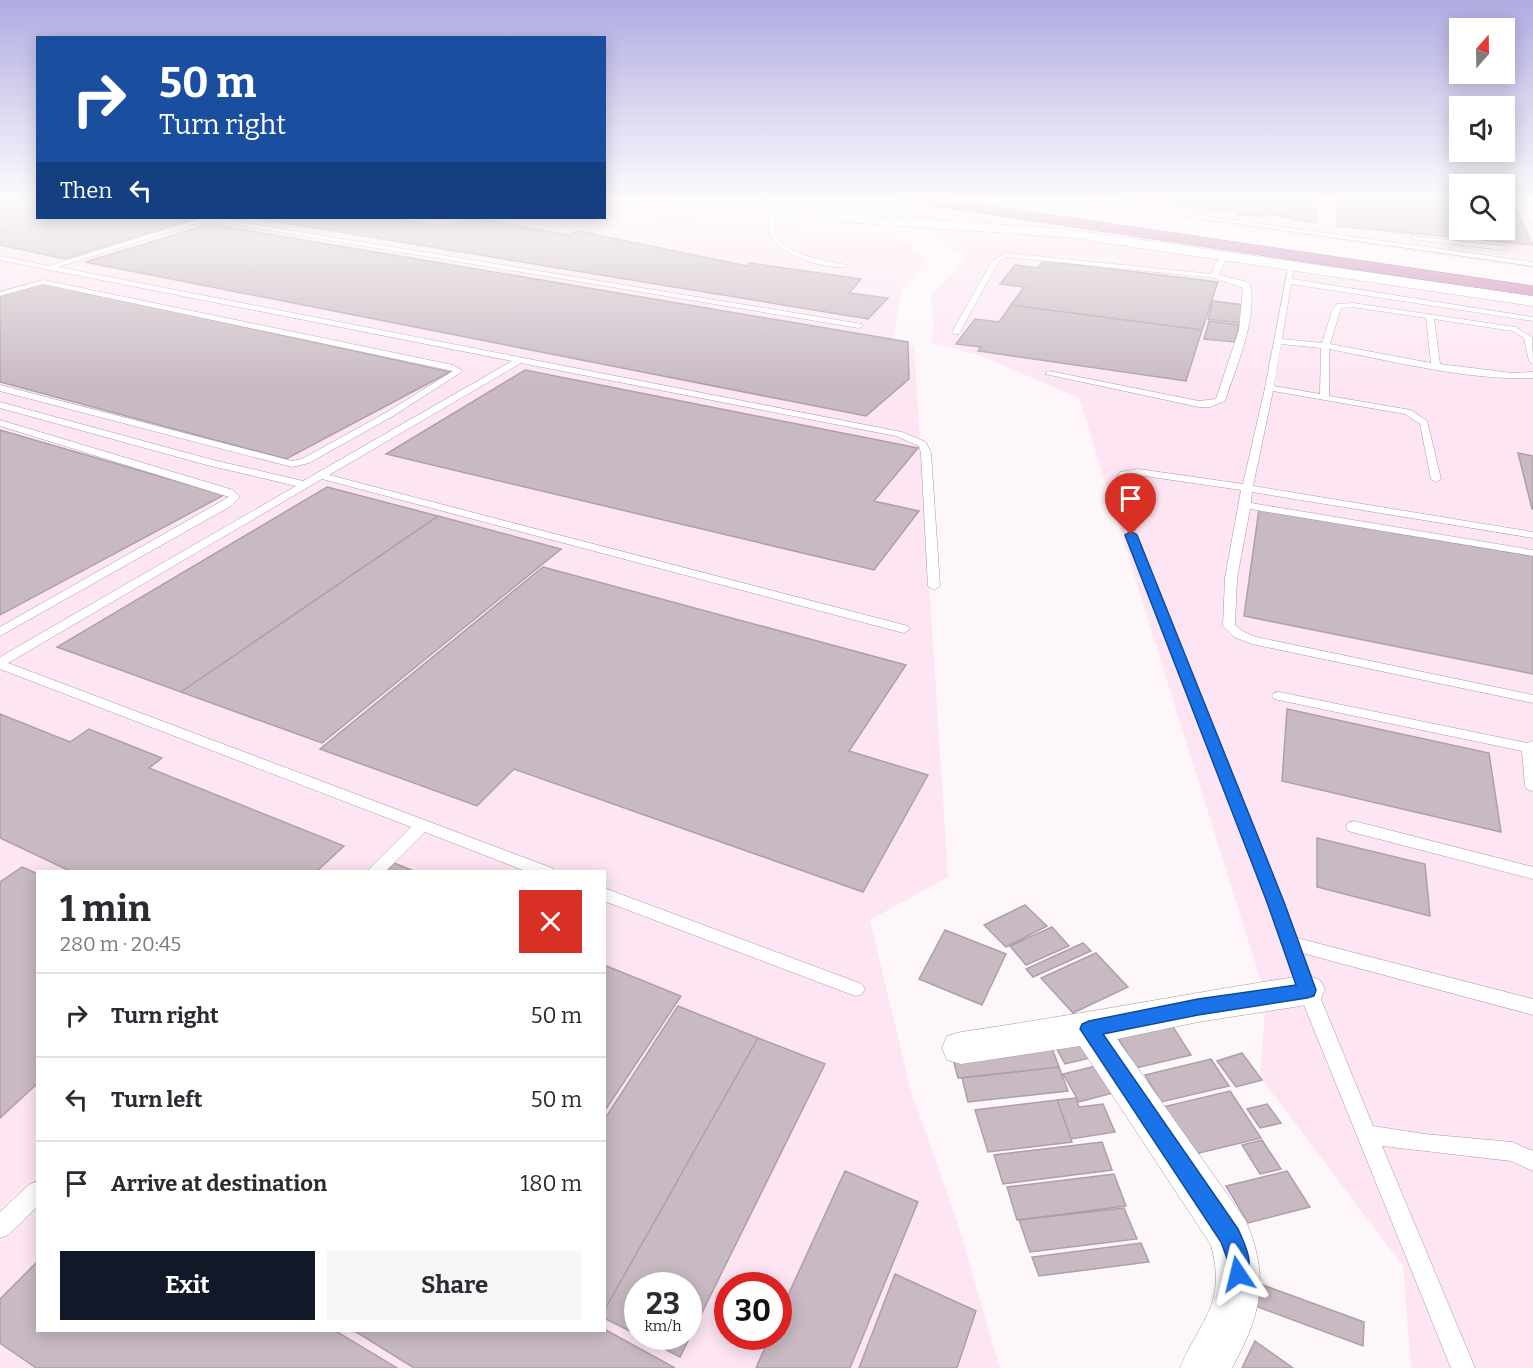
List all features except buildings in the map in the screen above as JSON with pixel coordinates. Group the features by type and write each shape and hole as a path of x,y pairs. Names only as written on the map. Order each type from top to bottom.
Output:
{"highway":[{"path":"1341,261 1533,291"},
{"path":"1365,261 1533,283"}],"street":[{"path":"1268,261 1533,302"},
{"path":"961,1048 1089,1029 1198,1007 1307,990"},
{"path":"1089,1029 1230,1236 1239,1261 1234,1312 1222,1340 1204,1368"}],"lane":[{"path":"14,261 899,434 923,444 926,453 934,586"},
{"path":"61,261 67,262"},
{"path":"30,274 71,261"},
{"path":"465,261 858,326"},
{"path":"821,261 844,267"},
{"path":"956,332 995,261"},
{"path":"1049,374 1199,404 1220,401 1242,331 1248,303 1247,287 1241,283 1215,276 1063,261"},
{"path":"1215,276 1222,261"},
{"path":"1511,261 1533,264"},
{"path":"1291,264 1269,388 1246,488 1231,587 1229,626 1238,634 1252,640 1533,699"},
{"path":"1288,281 1533,319"},
{"path":"0,294 43,282 459,370 457,374 390,414 305,461 292,464 0,388"},
{"path":"156,306 183,295"},
{"path":"1324,396 1325,346 1336,311 1340,306 1365,307 1515,329 1528,337 1533,361"},
{"path":"1430,316 1437,366"},
{"path":"318,339 345,327"},
{"path":"1278,341 1325,346 1437,366 1512,376 1533,375"},
{"path":"0,663 518,361"},
{"path":"1269,388 1408,412 1421,419 1424,423 1436,479"},
{"path":"0,405 305,485"},
{"path":"390,414 417,420"},
{"path":"0,423 229,492 235,497 227,504 0,633"},
{"path":"82,447 134,423"},
{"path":"1462,1368 1307,990 1292,943 1114,491 1124,474 1138,471 1533,535"},
{"path":"321,476 904,629"},
{"path":"1245,505 1533,553"},
{"path":"119,566 152,574"},
{"path":"0,663 541,870"},
{"path":"1279,696 1531,747 1533,786"},
{"path":"376,870 423,825"},
{"path":"1354,827 1533,873"},
{"path":"606,895 856,989"},
{"path":"1292,943 1533,1007"},
{"path":"1367,1134 1424,1143 1512,1152 1533,1161"},
{"path":"0,1227 36,1193"}],"shaded area":[{"path":"0,261 928,261 902,286 894,341 914,346 948,877 870,920 911,1091 956,1218 1000,1368 0,1368"},
{"path":"961,261 1287,261 1533,297 1533,1368 1411,1368 1403,1266 1260,1077 1266,998 1079,398 979,355 931,343 933,329 931,297 957,269"},
{"path":"1475,261 1533,261 1533,269"}],"route":[{"path":"1131,535 1292,943 1307,990 1198,1007 1089,1029 1230,1236 1239,1261 1238,1274"}]}
